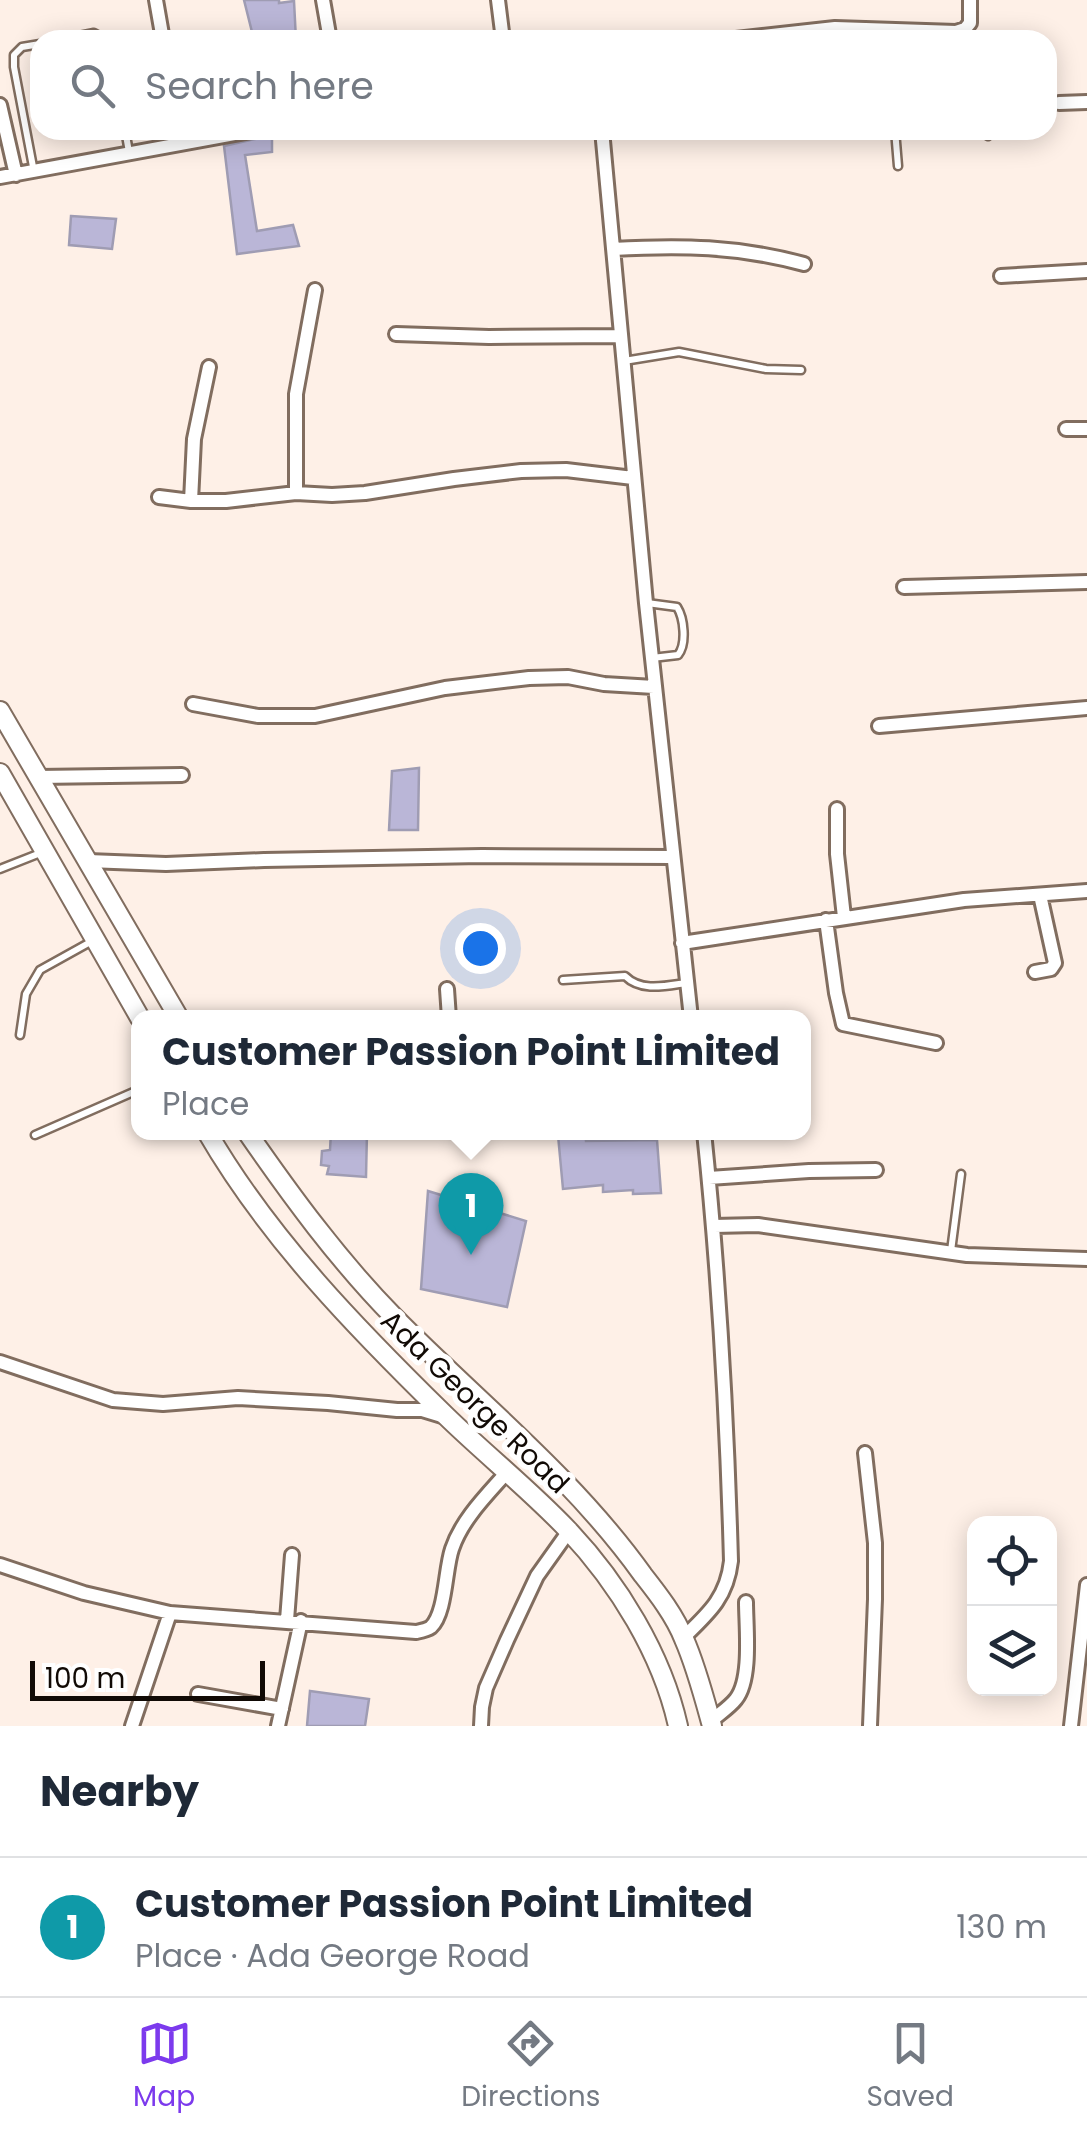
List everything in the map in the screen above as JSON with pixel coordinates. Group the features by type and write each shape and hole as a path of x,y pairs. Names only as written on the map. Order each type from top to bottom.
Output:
{"main road":[{"path":"0,711 173,1010"},
{"path":"0,773 135,1010"},
{"name":"Ada George Road","path":"212,1140 273,1229 307,1270 447,1418 508,1471 601,1569 638,1627 664,1678 678,1726"},
{"name":"Ada George Road","path":"253,1140 342,1260 392,1315 598,1516 684,1636 712,1723"}],"street":[{"path":"156,0 161,30"},
{"path":"323,0 328,30"},
{"path":"498,0 502,30"},
{"path":"967,30 970,0"},
{"path":"817,30 848,30"},
{"path":"1059,102 1087,102"},
{"path":"0,105 16,176"},
{"path":"0,177 129,154 169,140"},
{"path":"603,140 651,658 690,1010"},
{"path":"613,249 703,247 804,264"},
{"path":"1000,276 1087,271"},
{"path":"296,493 296,394 315,290"},
{"path":"396,334 621,336"},
{"path":"191,500 194,439 209,367"},
{"path":"1066,429 1087,429"},
{"path":"159,497 226,501 296,493 365,493 454,479 566,470 633,478"},
{"path":"904,587 1087,582"},
{"path":"194,704 258,716 314,716 445,688 529,678 568,677 654,687"},
{"path":"879,726 1087,708"},
{"path":"38,777 182,775"},
{"path":"838,809 837,854 844,917"},
{"path":"88,861 166,864 482,856 673,857"},
{"path":"682,943 964,900 1087,892"},
{"path":"1035,972 1051,969 1055,963 1040,895"},
{"path":"826,920 843,1024 936,1043"},
{"path":"447,988 448,1010"},
{"path":"684,1636 722,1596 729,1580 730,1561 728,1437 705,1140"},
{"path":"709,1178 876,1170"},
{"path":"714,1226 758,1226 951,1253 1087,1260"},
{"path":"0,1362 113,1400 163,1404 238,1398 422,1410 447,1418"},
{"path":"866,1453 875,1599 870,1726"},
{"path":"0,1565 84,1593 170,1612 416,1632 429,1629 440,1607 452,1550 461,1530 508,1471"},
{"path":"481,1726 486,1688 500,1656 537,1576 569,1531"},
{"path":"278,1726 294,1621 292,1555"},
{"path":"1071,1726 1087,1585"},
{"path":"712,1723 740,1692 746,1602"},
{"path":"132,1726 170,1612"},
{"path":"198,1694 282,1709"}],"lane":[{"path":"30,46 14,55 34,172"},
{"path":"127,140 129,154"},
{"path":"896,140 898,166"},
{"path":"623,361 679,352 766,369 801,370"},
{"path":"646,603 677,606 682,614 683,649 678,655 651,658"},
{"path":"0,869 44,852"},
{"path":"20,1036 26,994 40,970 95,940"},
{"path":"563,980 625,976 632,983 656,988 687,982"},
{"path":"35,1135 131,1093"},
{"path":"951,1253 961,1174"}],"building":[{"path":"244,0 294,1 295,30 252,30"},
{"path":"272,140 272,152 245,155 257,231 293,225 299,246 237,254 224,146"},
{"path":"71,216 116,219 112,249 69,245"},
{"path":"419,768 418,830 389,830 392,771"},
{"path":"331,1140 367,1140 366,1177 327,1174 329,1166 321,1165 322,1151 330,1150"},
{"path":"558,1140 657,1140 661,1193 603,1192 603,1185 563,1189"},
{"path":"428,1191 526,1221 507,1307 421,1289"},
{"path":"310,1691 369,1699 365,1726 307,1726"}],"place":[{"name":"Customer Passion Point Limited","path":"471,1255"}]}
